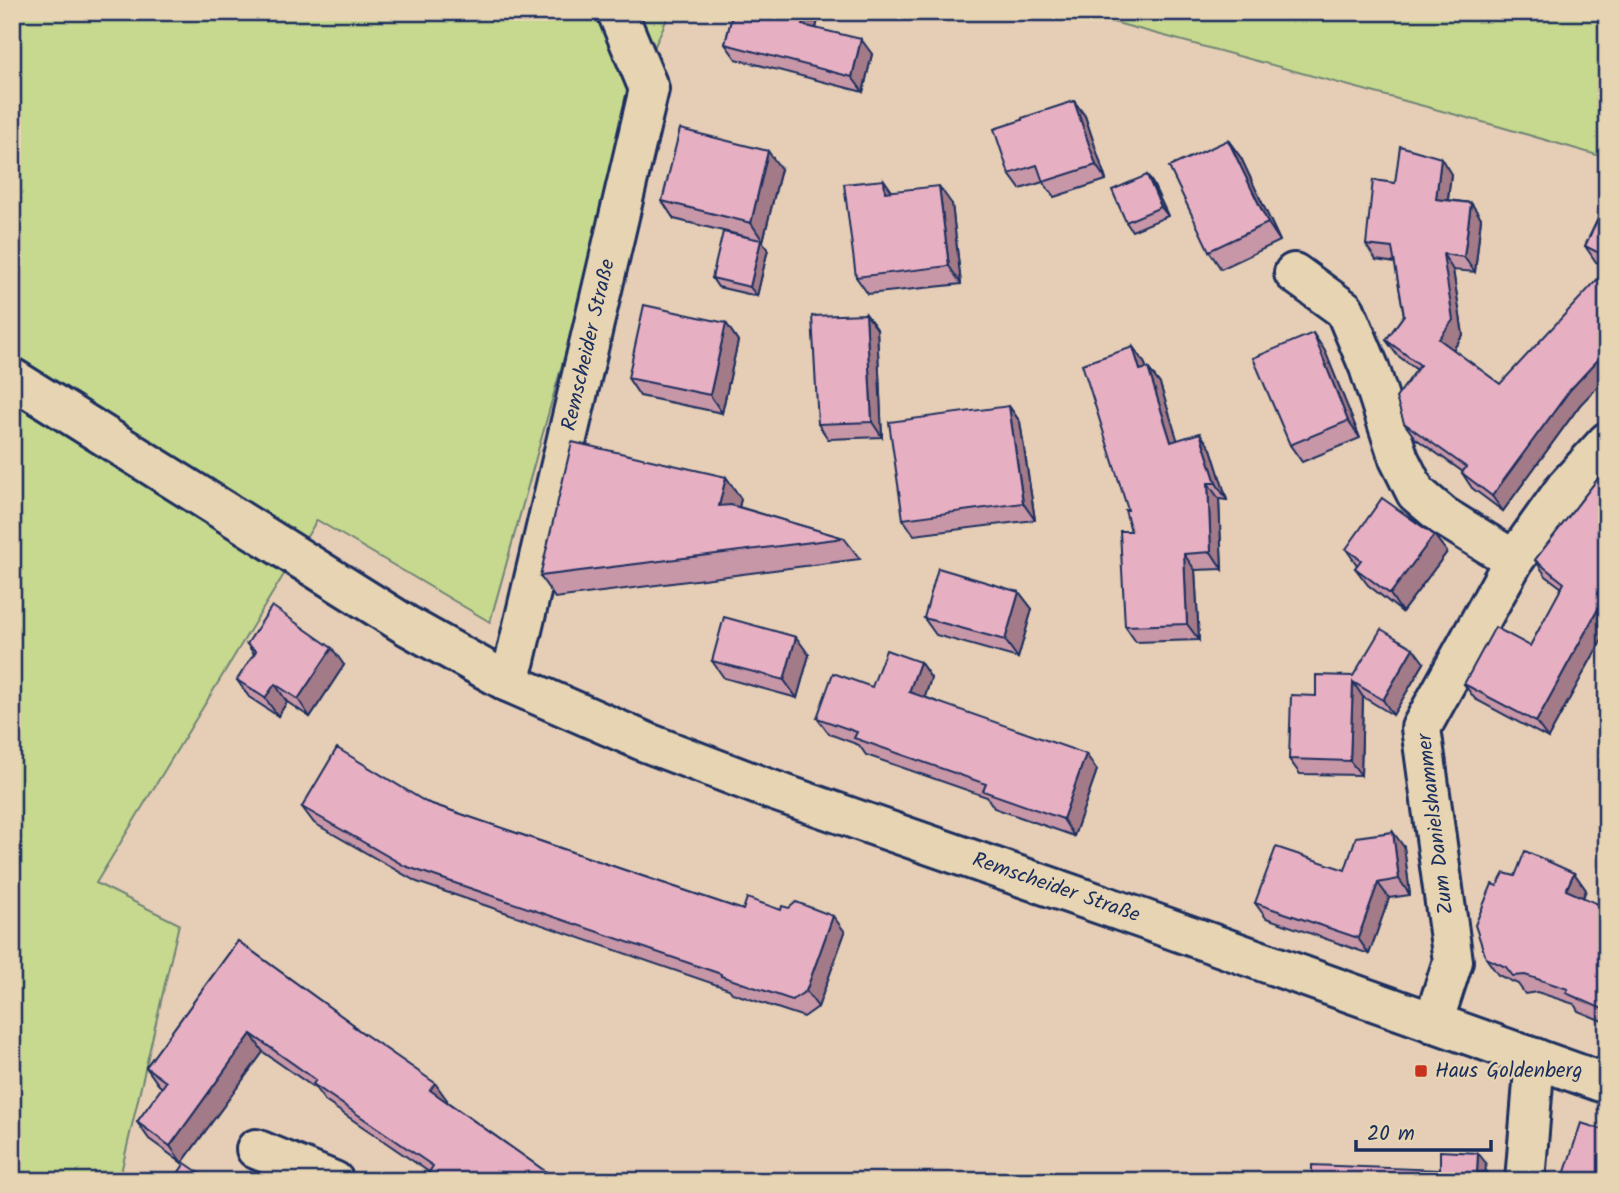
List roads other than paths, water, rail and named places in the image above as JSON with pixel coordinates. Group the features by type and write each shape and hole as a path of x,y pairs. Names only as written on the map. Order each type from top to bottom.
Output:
{"main road":[{"name":"Remscheider Straße","path":"508,682 649,89 617,12"},
{"path":"1294,273 1345,310 1369,367 1399,459 1416,493 1443,516 1514,561"},
{"name":"Remscheider Straße","path":"12,377 406,625 508,682 648,743 766,788 1607,1084"},
{"name":"Zum Danielshammer","path":"1433,1023 1453,961 1421,728 1514,561 1566,487 1607,442"},
{"path":"1525,1181 1535,1058"},
{"path":"256,1149 334,1181"}],"place":[{"name":"Haus Goldenberg","path":"1421,1071"}]}
